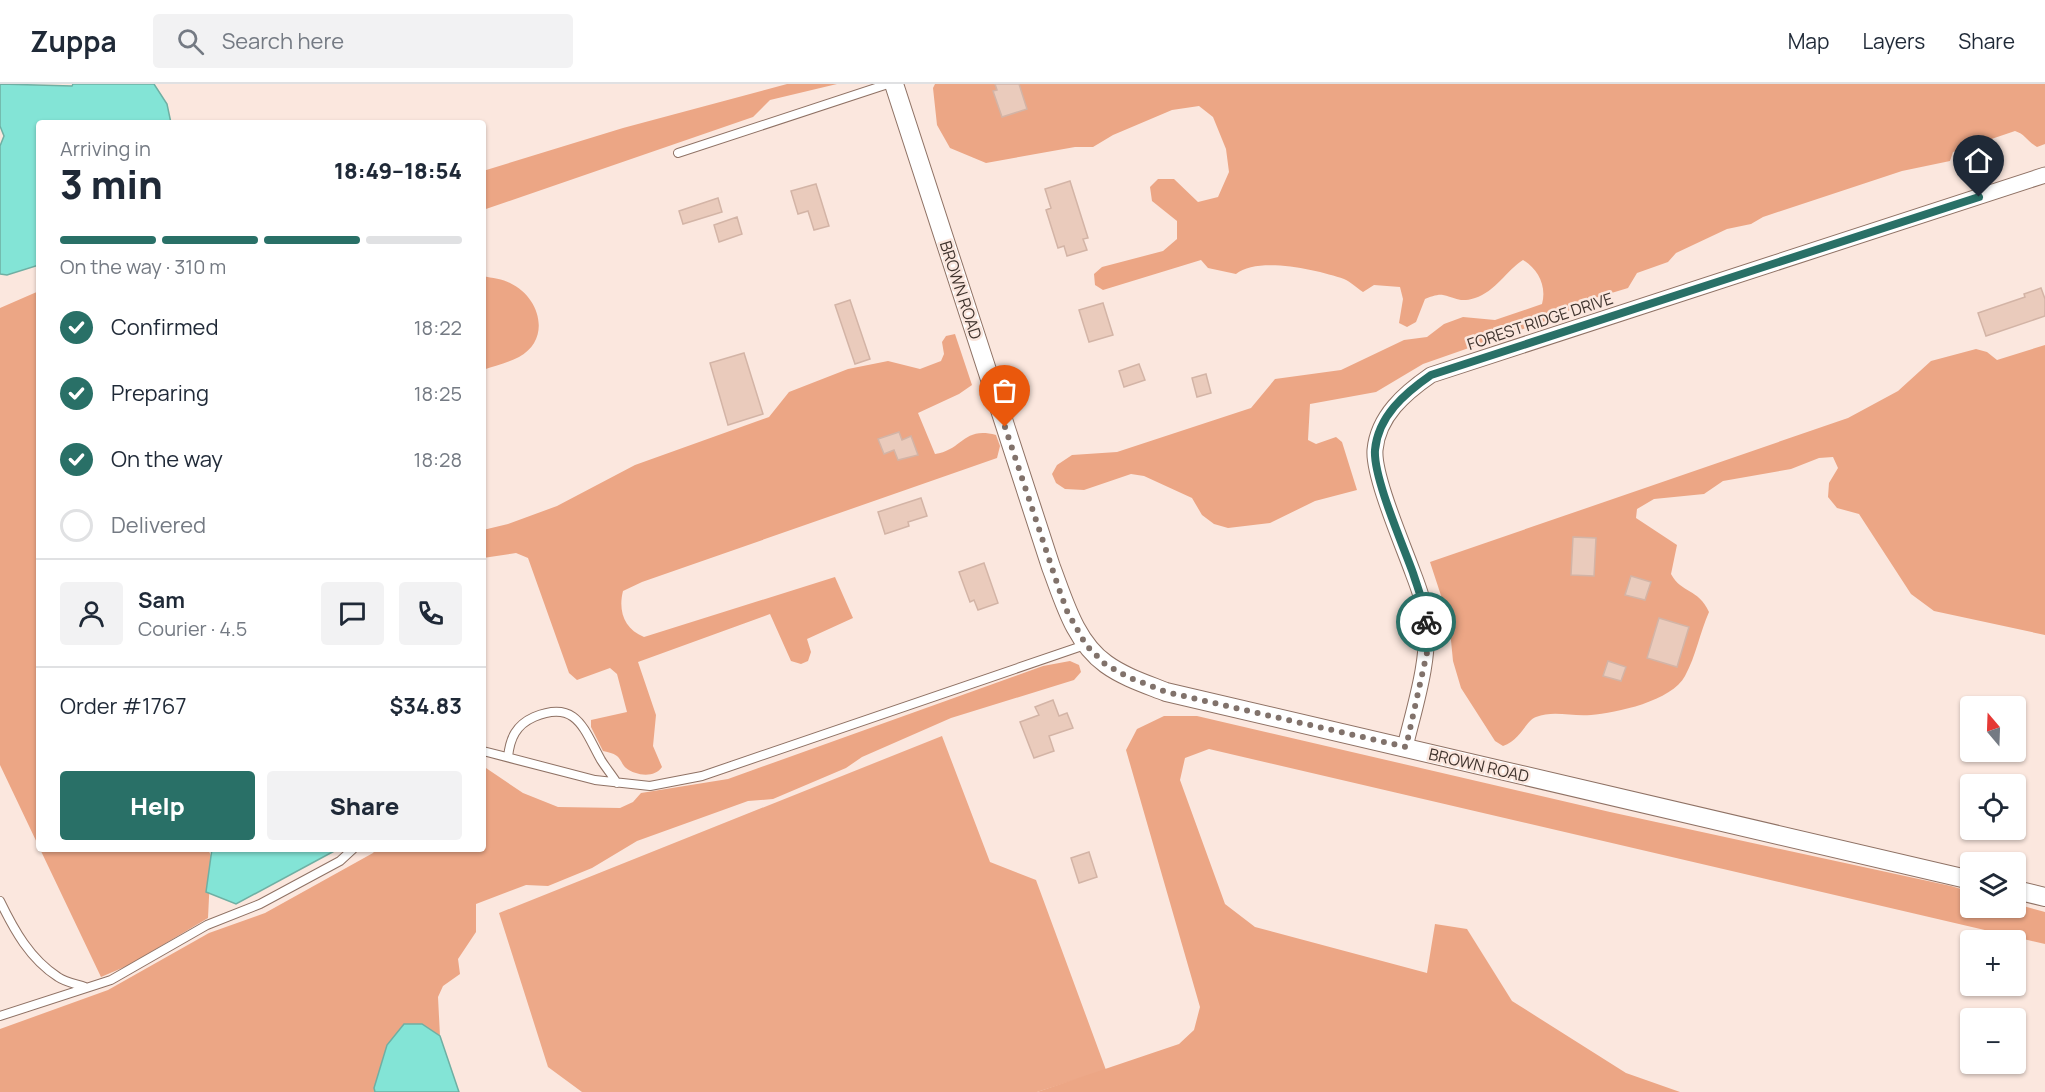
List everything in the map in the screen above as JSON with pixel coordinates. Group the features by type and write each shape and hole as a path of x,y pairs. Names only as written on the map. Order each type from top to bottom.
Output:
{"street":[{"name":"BROWN ROAD","path":"894,84 1067,611 1086,645 1105,664 1128,677 1166,692 1960,877"},
{"name":"FOREST RIDGE DRIVE","path":"1406,747 1428,648 1426,614 1381,483 1375,451 1381,426 1410,389 1431,375 2045,175"},
{"path":"2026,892 2045,897"}],"lane":[{"path":"678,153 888,84"},
{"path":"486,753 594,780 651,786 702,776 1086,645"},
{"path":"508,757 510,740 527,720 546,712 562,712 575,718 585,727 601,760 617,783"},
{"path":"0,1016 111,980 207,925 260,904 340,861 350,852"},
{"path":"0,901 12,925 39,962 59,979 85,987"}],"shaded area":[{"path":"787,84 837,84 770,100 753,117 486,209 486,170 623,128"},
{"path":"935,84 2045,84 2045,144 2037,147 2015,131 1953,152 1950,161 1902,171 1763,217 1751,224 1727,229 1676,253 1668,262 1637,273 1628,288 1585,301 1560,316 1423,364 1376,392 1310,404 1308,440 1316,444 1336,437 1342,442 1357,490 1315,501 1270,523 1228,528 1214,524 1202,515 1192,498 1144,476 1131,474 1084,490 1065,489 1056,483 1052,474 1057,465 1072,455 1117,452 1251,408 1275,379 1341,370 1404,340 1427,337 1444,324 1463,317 1495,320 1542,304 1543,291 1537,273 1523,260 1489,291 1475,298 1462,300 1441,295 1425,299 1416,322 1407,327 1399,323 1403,299 1400,287 1374,285 1363,292 1344,279 1288,266 1258,266 1236,274 1208,268 1201,260 1103,290 1095,285 1094,274 1102,267 1163,251 1177,239 1177,221 1152,201 1150,187 1158,179 1174,179 1198,202 1218,197 1229,172 1226,149 1213,117 1199,106 1172,110 1113,135 1093,147 1075,147 986,163 950,148 937,125 933,88"},
{"path":"486,277 504,280 520,289 529,298 538,318 539,329 536,340 519,357 486,369"},
{"path":"36,292 36,841 0,765 0,308"},
{"path":"955,334 972,385 959,394 918,413 935,454 952,448 970,436 985,433 996,435 1000,446 997,458 642,582 623,591 621,606 624,618 637,634 644,637 835,577 853,618 807,639 811,652 808,661 801,664 791,661 770,614 638,662 656,715 653,746 662,767 655,773 645,775 635,773 625,767 617,756 603,751 591,727 591,720 627,712 617,674 610,668 577,680 569,673 528,558 516,553 486,558 486,529 508,524 557,506 635,465 769,417 789,392 848,369 888,361 920,369 941,361 944,354 942,342 946,336"},
{"path":"2045,345 2045,635 1934,611 1911,594 1859,514 1837,508 1828,497 1829,483 1838,468 1833,457 1819,458 1791,469 1723,481 1704,494 1654,499 1637,509 1636,518 1677,545 1671,574 1680,585 1705,604 1709,612 1685,676 1668,692 1642,704 1614,712 1591,715 1543,715 1532,719 1509,743 1503,746 1495,741 1461,688 1453,661 1449,620 1430,562 1848,418 1898,391 1931,361 1976,349 1987,352 1997,360"},
{"path":"1070,661 1079,665 1081,672 1074,680 951,718 862,757 846,768 773,799 748,801 637,841 592,868 548,886 526,885 476,904 476,932 458,959 460,974 443,986 438,997 440,1036 422,1024 374,1088 375,1092 0,1092 0,1029 108,990 209,933 265,913 374,852 486,852 486,768 523,793 558,807 620,808 633,802 641,793 728,779 1043,666"},
{"path":"1164,716 1197,716 1610,812 1951,886 1960,889 1960,918 2026,918 2026,907 2045,912 2045,944 2026,940 2026,930 1985,930 1209,749 1185,758 1180,780 1225,904 1255,927 1427,973 1435,924 1467,929 1512,1001 1626,1073 1680,1092 1037,1092 1179,1044 1194,1030 1200,1007 1126,750 1137,729"},
{"path":"942,736 990,862 1036,880 1106,1070 1037,1092 582,1092 548,1067 499,913"},
{"path":"41,852 209,852 208,918 129,965 101,977"}],"water":[{"path":"0,84 72,86 73,84 154,84 167,104 170,120 36,120 36,266 7,275 0,274 0,146 4,136 0,126"},
{"path":"212,852 332,852 236,904 206,892"},
{"path":"404,1024 422,1024 440,1036 459,1092 375,1092 374,1088 387,1045"}],"building":[{"path":"995,84 1019,84 1027,109 1002,117 993,91 997,90"},
{"path":"1070,181 1088,238 1083,239 1087,250 1067,256 1064,246 1058,248 1046,210 1051,208 1045,189"},
{"path":"816,184 829,226 814,230 808,211 798,214 791,191"},
{"path":"718,198 722,212 683,224 679,211"},
{"path":"737,217 742,234 719,242 714,225"},
{"path":"2041,288 2045,299 2045,316 1986,336 1978,313 2025,297 2024,294"},
{"path":"850,300 870,359 855,364 835,305"},
{"path":"1103,303 1113,335 1089,342 1079,310"},
{"path":"744,353 763,414 728,425 710,363"},
{"path":"1139,364 1145,380 1124,387 1119,371"},
{"path":"1206,374 1211,393 1197,397 1192,378"},
{"path":"899,432 902,440 911,436 918,455 898,460 894,450 884,454 878,439"},
{"path":"921,498 927,516 908,522 909,526 885,534 878,512"},
{"path":"1573,537 1596,538 1594,576 1571,575"},
{"path":"984,563 998,603 978,610 974,600 970,602 959,572"},
{"path":"1631,576 1651,582 1645,600 1625,595"},
{"path":"1659,618 1689,627 1677,667 1647,658"},
{"path":"1608,661 1626,667 1621,681 1603,676"},
{"path":"1053,700 1059,716 1067,713 1073,728 1049,736 1054,751 1034,758 1020,722 1039,715 1035,707"},
{"path":"1089,852 1097,877 1079,883 1071,858"}],"way so far":[{"path":"1005,427 1067,611 1086,645 1105,664 1128,677 1166,692 1406,747 1428,648 1426,622"}],"route":[{"path":"1426,622 1426,614 1416,582 1381,483 1375,451 1381,426 1410,389 1431,375 1979,197"}]}
